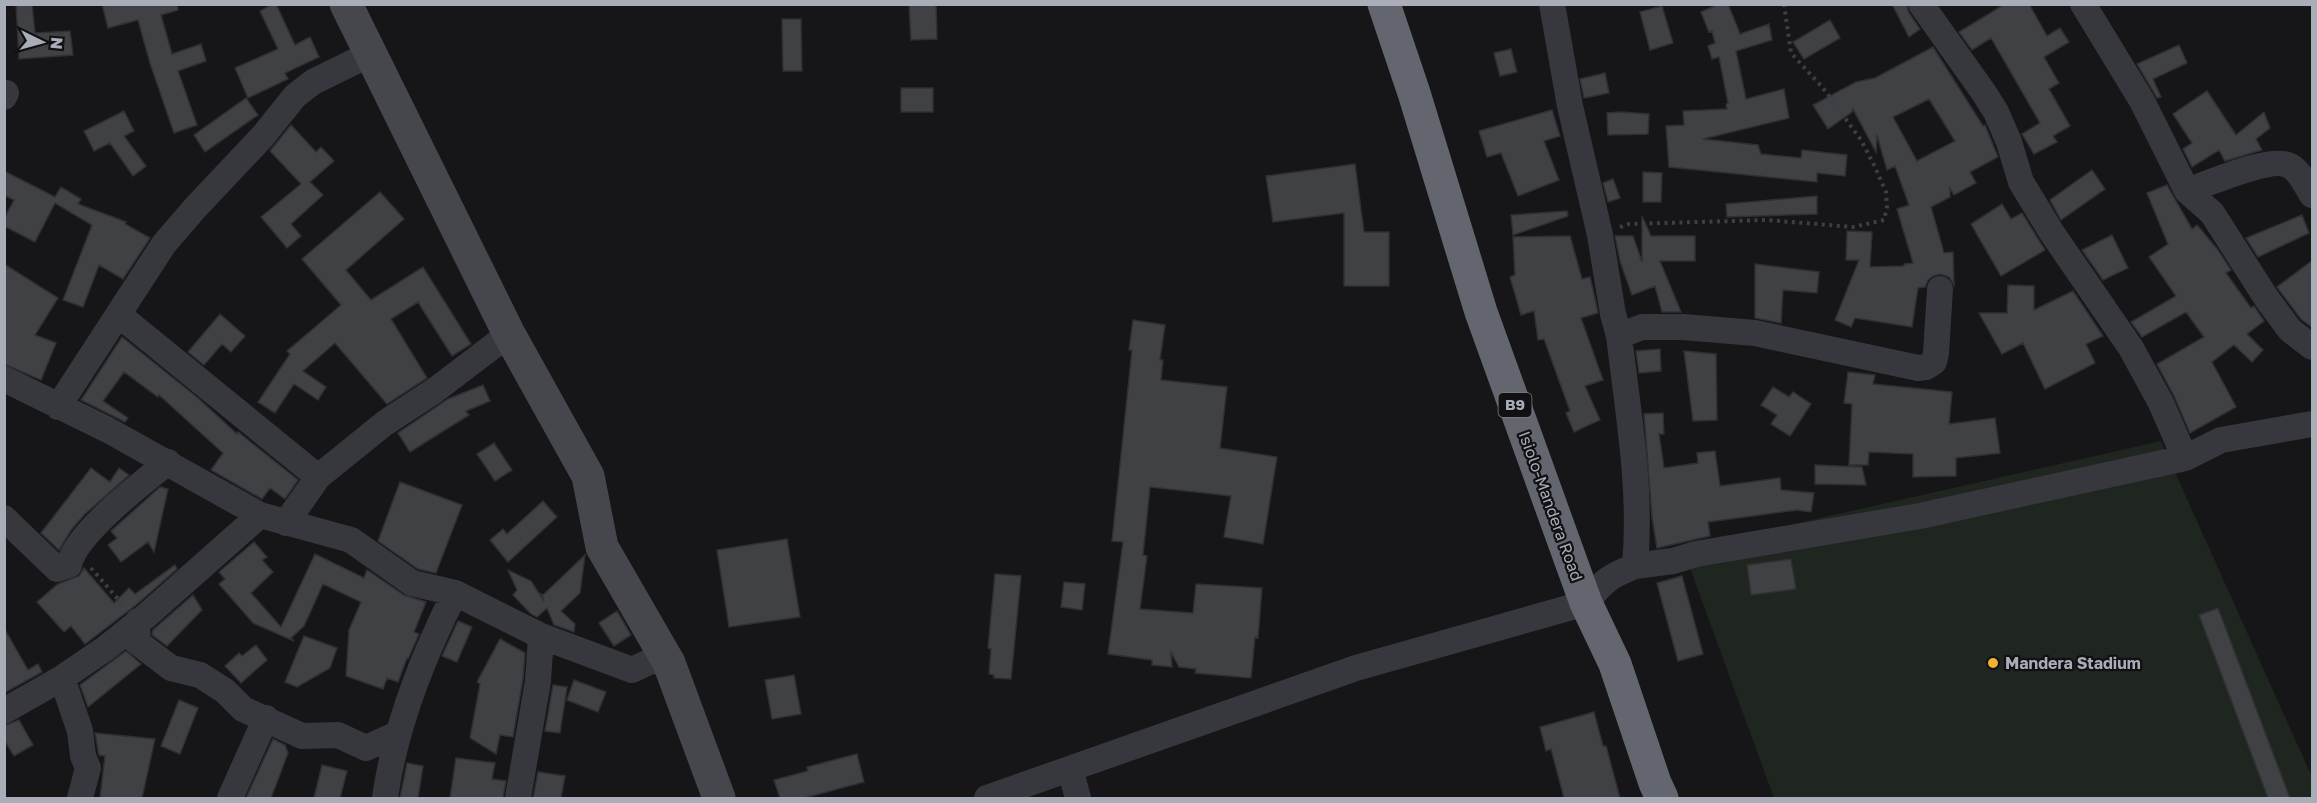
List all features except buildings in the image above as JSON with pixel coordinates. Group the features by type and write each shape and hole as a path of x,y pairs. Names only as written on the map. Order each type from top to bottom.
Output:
{"highway":[{"name":"Isiolo-Mandera Road","path":"1384,4 1414,93 1481,312 1586,603 1614,664 1662,798"}],"main road":[{"path":"346,4 509,334 588,476 602,547 669,663 719,798"}],"street":[{"path":"1552,4 1570,106 1600,235 1613,314 1619,336 1636,485 1638,532 1635,567"},
{"path":"1921,4 1996,112 2009,142 2021,182 2052,233 2131,348 2161,403 2185,458"},
{"path":"2083,4 2142,101 2187,191 2212,213 2267,299 2290,330 2313,347"},
{"path":"58,407 164,244 263,135 295,96 313,82 370,54"},
{"path":"2187,191 2254,167 2282,164 2289,165 2297,172 2313,195"},
{"path":"1619,336 1642,327 1716,329 1755,333 1918,368 1926,367 1934,362 1936,353 1940,289"},
{"path":"119,315 318,477"},
{"path":"286,524 318,477 385,423 434,391 509,334"},
{"path":"4,379 168,462 260,515 351,540 412,584 455,593 541,636 632,670 651,660 669,663"},
{"path":"987,798 1356,668 1586,603 1601,583 1617,573 1635,567 1673,561 1707,552 1920,516 2185,458 2221,440 2313,424"},
{"path":"4,518 57,568 69,565 74,551 118,502 168,462"},
{"path":"4,711 62,678 106,648 260,515"},
{"path":"385,798 389,770 406,706 433,637 455,593"},
{"path":"138,621 136,642 171,668 200,675 225,691 243,709 302,736 338,735 366,748 398,734"},
{"path":"518,798 538,681 541,636"},
{"path":"62,678 80,731 83,756 88,768 81,798"},
{"path":"230,798 266,718"},
{"path":"1070,769 1078,798"}],"path":[{"path":"1600,235 1629,224 1767,220 1853,227 1884,220 1887,207 1886,192 1861,140 1823,88 1791,53 1784,4"},
{"path":"74,551 138,621"}],"shaded area":[{"name":"Mandera Stadium","path":"2161,441 2312,777 2312,798 1774,798 1683,549"}],"place":[{"name":"Mandera Stadium","path":"1993,663"}]}
